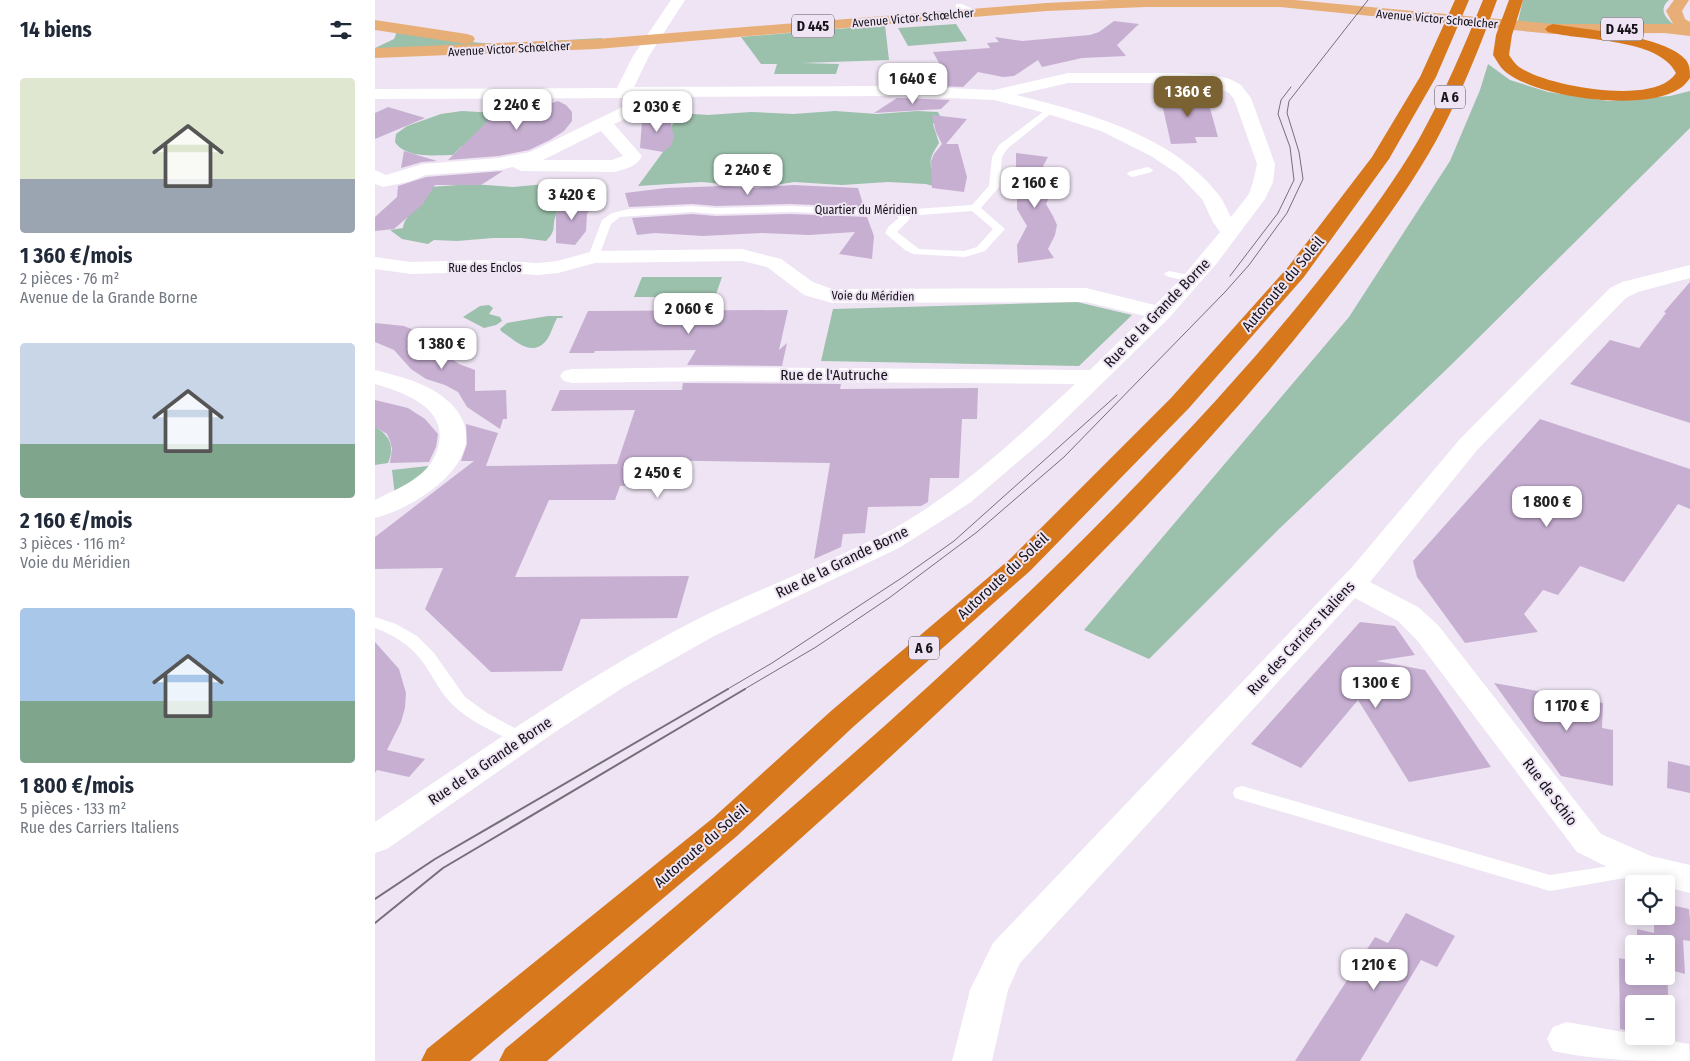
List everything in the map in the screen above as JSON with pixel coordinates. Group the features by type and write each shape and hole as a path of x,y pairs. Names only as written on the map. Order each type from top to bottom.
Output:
{"highway":[{"name":"Autoroute du Soleil","path":"441,1061 725,827 842,720 1020,565 1180,403 1296,272 1380,159 1428,77 1462,0"},
{"name":"A 6","path":"519,1061 869,758 928,704 1058,581 1131,508 1224,408 1330,282 1397,188 1427,141 1457,83 1490,0"},
{"path":"1516,0 1501,55 1513,70 1532,80 1576,92 1625,95 1667,89 1681,81 1685,74 1683,67 1677,60 1650,47 1615,38 1553,29"}],"main road":[{"name":"Avenue Victor Schœlcher","path":"375,25 461,38 497,41 654,36 1027,0"},
{"path":"1396,0 1391,2 1392,10 1407,16"},
{"path":"1683,0 1674,11 1678,20 1690,30"},
{"name":"Avenue Victor Schœlcher","path":"375,53 428,53 1105,4 1280,3 1553,29 1664,28 1690,30"},
{"path":"375,25 384,28 389,34 375,44"}],"street":[{"path":"623,92 628,79 678,0"},
{"name":"Rue de la Grande Borne","path":"375,840 521,739 613,680 703,629 889,542 962,496 1038,432 1161,313 1181,277 1231,232 1258,195 1263,182 1266,164 1242,98 1235,89 1213,80 1179,78 1068,78 995,95"},
{"path":"375,94 901,90 995,95 1051,108 1107,127 1158,152 1185,170 1211,197 1223,222 1231,232"},
{"path":"375,176 383,181 401,178 423,170 499,164 614,166 631,160 633,156 586,92"},
{"path":"499,164 535,156 650,100 660,92"},
{"path":"375,109 394,102 401,94"},
{"name":"Voie du Méridien","path":"594,257 743,255 757,257 775,264 807,289 818,294 832,296 1086,295 1161,313"},
{"name":"Rue des Enclos","path":"375,263 411,268 485,266 539,269 558,267 594,257"},
{"name":"Rue des Carriers Italiens","path":"973,1061 989,990 1006,954 1352,584 1469,444 1617,293 1629,287 1690,271"},
{"name":"Rue de l'Autruche","path":"571,376 713,374 1096,377"},
{"path":"375,377 399,385 437,404 447,416 453,435 452,448 446,462 433,478 415,490 375,510"},
{"name":"Rue de Schio","path":"1352,584 1408,614 1427,632 1589,843 1643,868 1690,879"},
{"path":"1567,1039 1689,1061"}],"lane":[{"path":"959,6 975,12"},
{"path":"900,212 905,218 893,228 891,233 917,252 965,254 981,249 999,229 975,208 994,187 997,157 1003,147 1051,108"},
{"path":"1132,174 1148,170"},
{"name":"Quartier du Méridien","path":"594,257 606,222 616,216 629,212 692,209 724,211 790,209 900,212 975,208"},
{"path":"375,622 391,627 410,638 428,656 458,700 474,713 521,739"},
{"path":"1242,793 1550,883 1643,868"}],"green space":[{"path":"1523,0 1669,0 1664,7 1665,15 1677,27 1545,24 1518,21"},
{"path":"956,24 967,41 908,46 898,28"},
{"path":"885,25 889,60 801,63 839,64 836,74 774,74 777,64 761,64 741,37"},
{"path":"394,31 459,41 495,44 602,38 602,40 375,51 375,48 394,39 396,34"},
{"path":"1488,64 1510,80 1548,92 1608,101 1670,96 1690,91 1690,128 1449,367 1279,529 1149,659 1084,630 1349,317 1450,161 1480,90"},
{"path":"515,104 535,108 543,113 477,146 462,146 453,155 413,154 395,142 396,134 407,126 441,114 462,111 496,113"},
{"path":"835,111 877,114 917,111 938,112 940,116 933,124 939,143 933,152 931,160 931,168 936,178 933,186 888,182 842,185 794,182 769,186 741,186 702,182 638,186 663,152 671,127 680,113 708,115 751,112 793,114"},
{"path":"556,183 577,184 583,189 567,200 558,210 552,234 546,241 522,238 493,238 457,241 434,240 428,244 402,239 390,230 403,228 408,217 426,199 430,187 472,184 513,187"},
{"path":"642,277 722,277 715,297 634,297"},
{"path":"1077,302 1132,315 1079,366 821,361 833,309"},
{"path":"489,305 493,308 489,314 500,317 502,321 496,325 484,328 463,317 480,306"},
{"path":"548,316 563,316 562,318 557,318 548,338 539,347 533,348 521,345 500,329 507,323"},
{"path":"375,427 390,442 391,452 388,463 375,465"},
{"path":"437,465 395,496 392,470"}],"building":[{"path":"1114,21 1139,24 1117,45 1126,56 1082,58 1042,67 1038,60 1014,76 1003,77 978,72 963,87 916,85 934,73 924,71 939,63 933,52 990,48 987,43 999,42 995,37 1022,41 1090,35 1099,32"},
{"path":"1206,94 1218,137 1195,137 1197,143 1171,144 1160,95"},
{"path":"897,98 950,100 941,109 874,113"},
{"path":"558,101 566,105 572,112 572,121 564,131 550,140 529,150 499,156 448,160 506,103 536,108"},
{"path":"388,107 425,118 375,139 375,113"},
{"path":"652,113 669,115 674,137 671,146 663,152 640,148 642,121"},
{"path":"932,115 967,119 946,144 958,144 967,177 964,192 932,188 931,161 942,144 936,132"},
{"path":"404,151 437,161 422,162 401,168"},
{"path":"1016,153 1048,157 1043,166 1053,177 1054,187 1046,204 1057,225 1055,235 1048,249 1054,258 1018,263 1017,245 1027,226 1017,209 1017,199 1025,185 1016,167"},
{"path":"503,171 481,185 435,185 423,204 394,229 375,231 375,217 397,197 398,186 426,177"},
{"path":"793,185 858,188 864,207 790,204 716,206 692,204 629,207 625,193 666,188 723,186 752,188"},
{"path":"565,198 594,202 587,214 586,231 575,245 556,243 556,215"},
{"path":"692,214 716,216 790,214 867,217 874,236 872,259 839,254 855,232 809,235 762,233 703,236 655,233 637,235 632,218"},
{"path":"1690,282 1690,423 1570,384 1610,340 1639,348 1666,313 1664,312"},
{"path":"788,310 779,350 787,343 782,366 687,365 696,350 569,353 588,311"},
{"path":"375,323 404,326 428,336 459,364 475,370 475,391 506,390 507,419 503,419 500,429 467,407 458,392 445,385 426,379 411,369 394,350 375,342"},
{"path":"683,383 841,384 840,389 978,388 977,419 962,419 959,478 930,478 928,502 921,506 868,507 865,533 843,534 841,547 814,559 830,463 640,460 632,485 620,486 615,500 549,500 515,577 689,576 677,618 581,619 562,671 491,672 425,609 443,568 375,569 375,537 474,461 461,461 467,444 466,424 498,433 486,466 617,464 635,410 551,411 560,390 682,390"},
{"path":"375,400 408,408 425,419 438,434 436,447 429,462 390,463 392,449 390,441 387,434 375,427"},
{"path":"1540,419 1690,469 1690,509 1678,504 1624,582 1580,566 1558,595 1543,590 1524,614 1538,632 1465,643 1417,577 1413,561"},
{"path":"1360,622 1395,626 1415,655 1376,661 1425,670 1491,767 1409,782 1358,700 1301,768 1251,744"},
{"path":"375,642 399,669 406,693 405,708 401,722 387,750 425,759 409,777 377,770 375,773"},
{"path":"1494,683 1603,703 1602,728 1613,730 1613,786 1561,776"},
{"path":"1668,761 1690,766 1690,793 1667,788"},
{"path":"1675,906 1689,909 1690,941 1683,940 1685,974 1675,971 1675,935 1637,935 1637,929 1654,933 1654,925 1675,925"},
{"path":"1406,913 1455,936 1437,967 1421,960 1360,1061 1295,1061 1375,937 1388,943"},
{"path":"1619,958 1625,959 1625,985 1668,985 1668,995 1625,995 1625,1030 1620,1029"}],"tram line":[{"path":"743,690 816,647 889,598 977,532 1064,457 1225,292 1249,265 1287,213 1303,179 1299,152 1287,113 1289,101 1368,0"},
{"path":"1230,276 1278,213 1294,180 1290,147 1278,114 1281,100 1291,87"},
{"path":"726,690 772,663 903,577 954,541 1117,395"},
{"path":"375,899 435,859 728,689"},
{"path":"375,923 443,868 745,689"}]}
